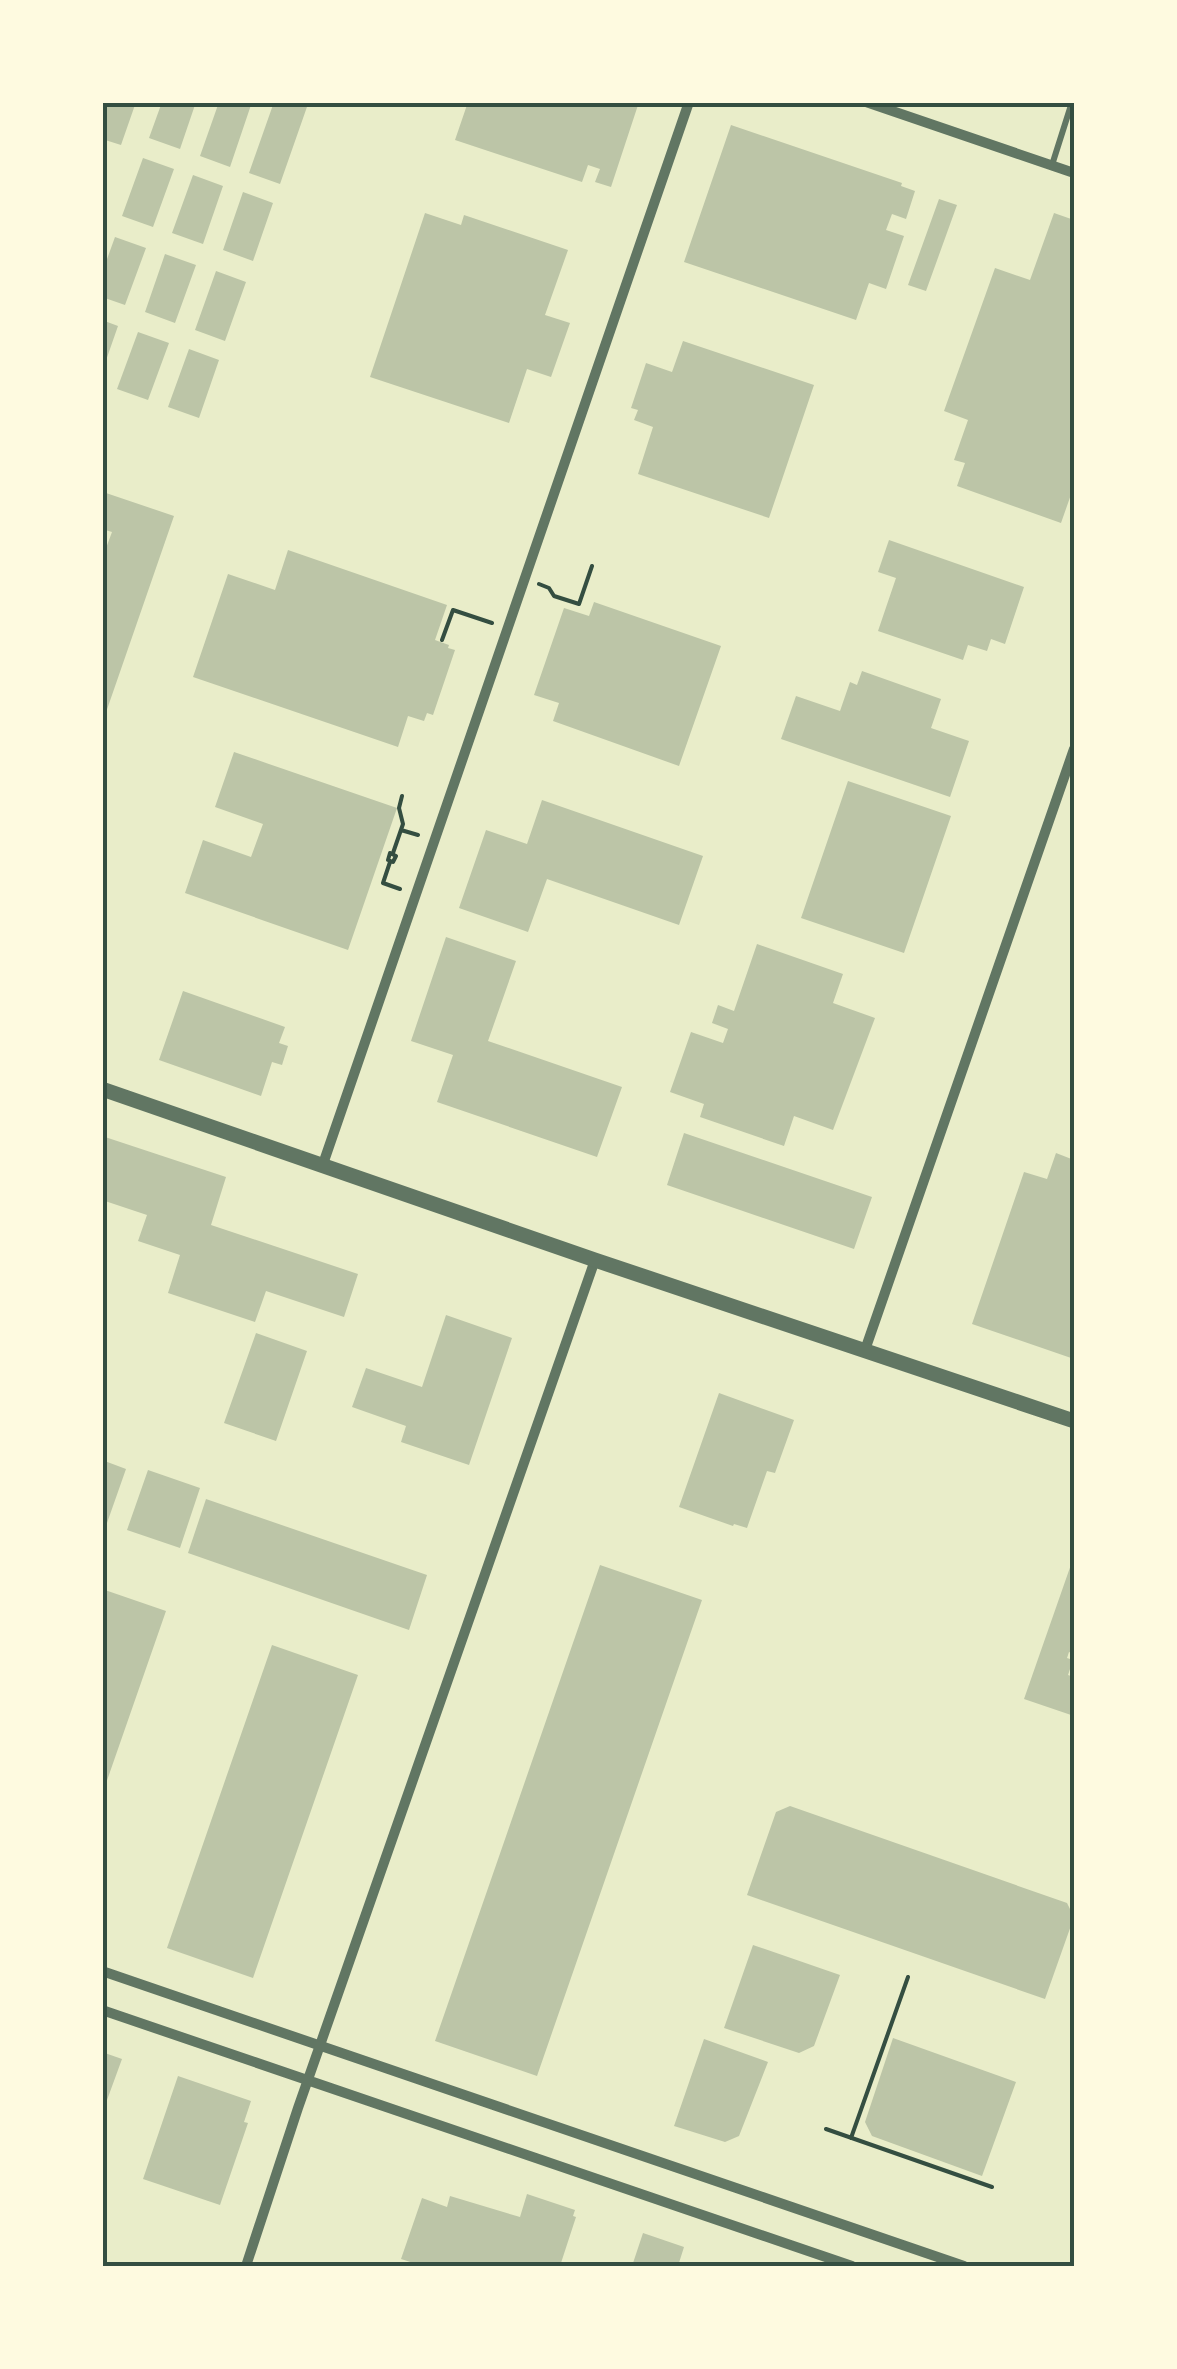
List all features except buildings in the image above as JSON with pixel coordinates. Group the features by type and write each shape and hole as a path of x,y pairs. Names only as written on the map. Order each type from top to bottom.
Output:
{"street":[{"path":"323,1164 689,102"},
{"path":"866,102 1074,174"},
{"path":"865,1350 1074,749"},
{"path":"102,1089 1074,1421"},
{"path":"246,2266 595,1260"},
{"path":"102,1971 964,2266"},
{"path":"102,2010 852,2266"}],"lane":[{"path":"1052,166 1072,102"}],"path":[{"path":"539,584 549,588 554,596 579,604 592,566"},
{"path":"442,640 453,610 492,624"},
{"path":"400,888 383,883 390,862 396,859 393,852 403,824 399,808 402,796"},
{"path":"401,830 418,835"},
{"path":"851,2138 908,1978"},
{"path":"826,2129 992,2187"}]}
